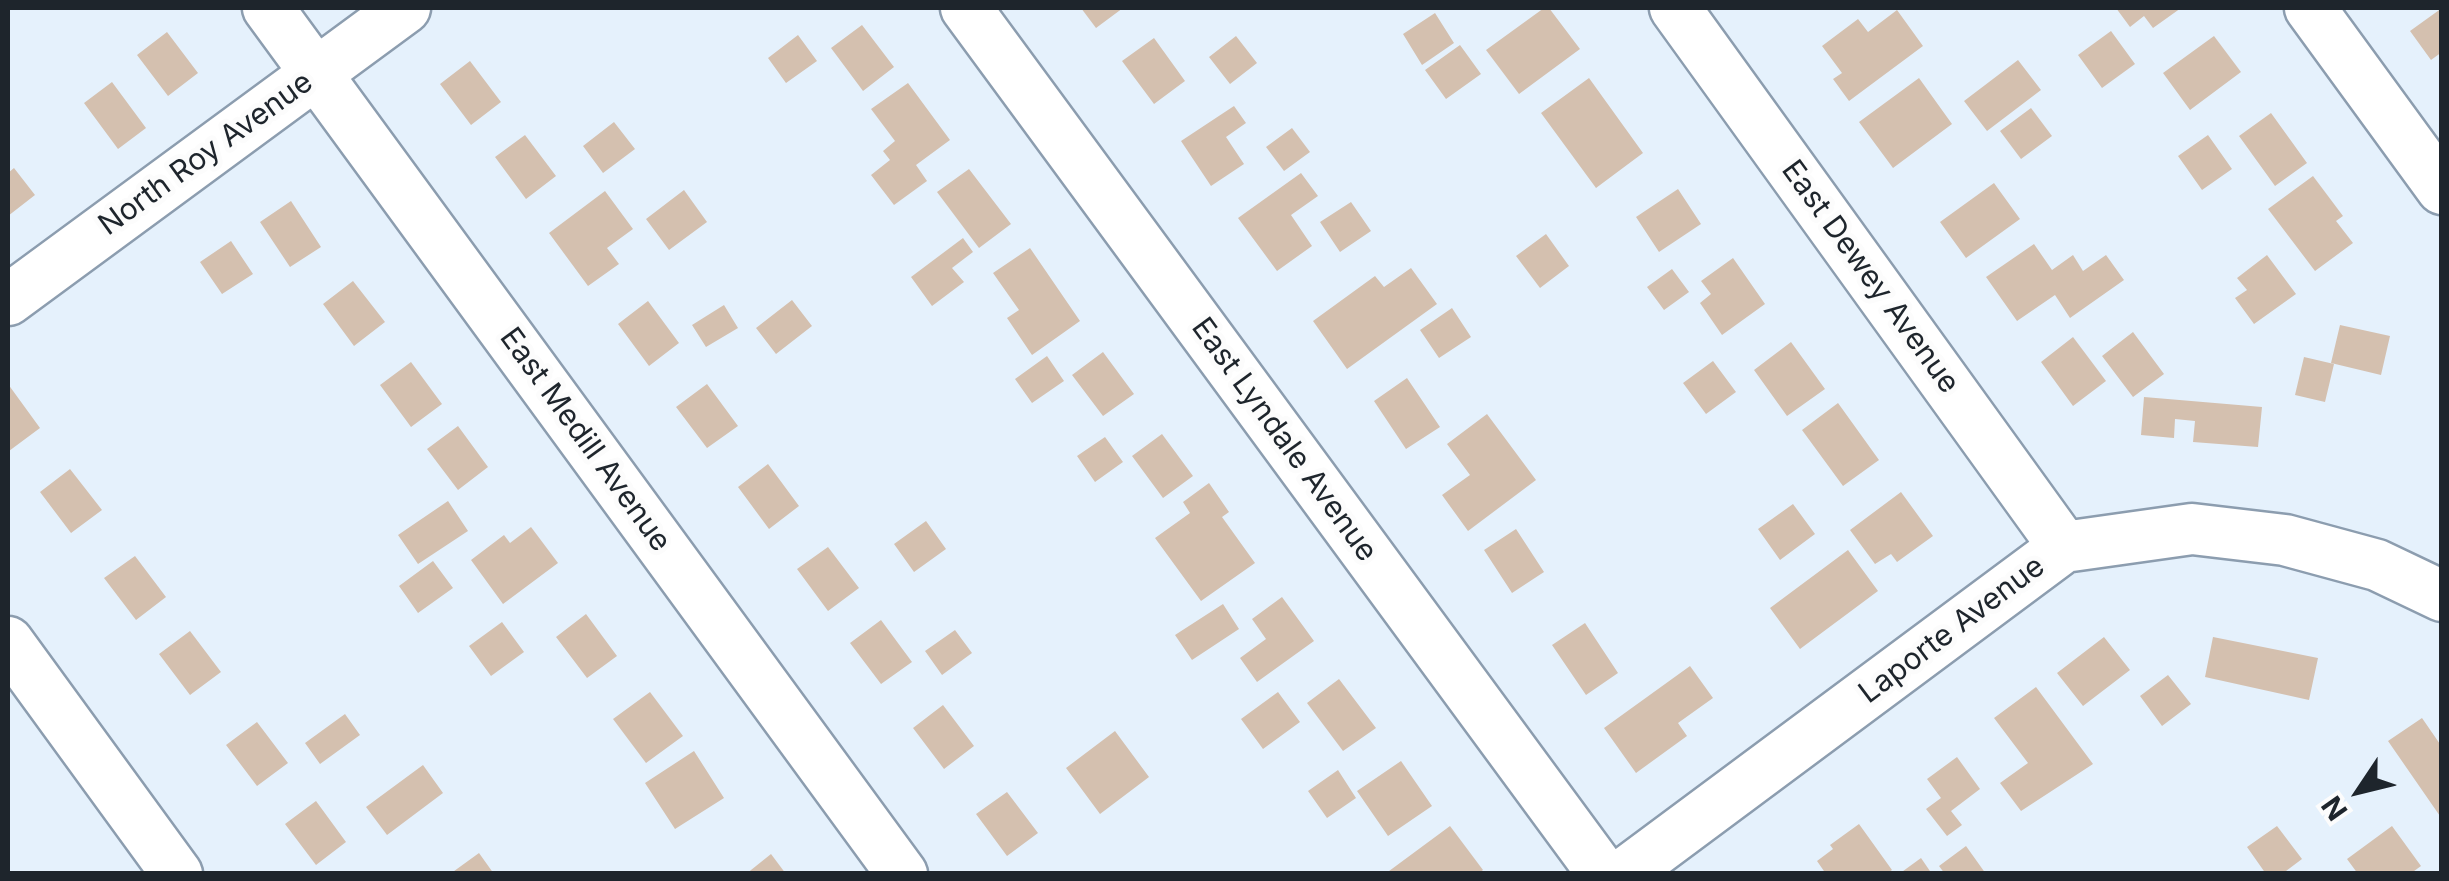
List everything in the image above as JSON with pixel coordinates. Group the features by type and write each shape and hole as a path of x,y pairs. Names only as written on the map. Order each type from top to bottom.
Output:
{"street":[{"name":"East Medill Avenue","path":"268,8 902,874"},
{"name":"North Roy Avenue","path":"8,300 405,8"},
{"name":"East Lyndale Avenue","path":"966,8 1603,874"},
{"name":"East Dewey Avenue","path":"1675,8 2064,547"},
{"path":"2310,8 2442,189"},
{"name":"Laporte Avenue","path":"1624,874 2064,547 2192,529 2285,540 2377,564 2442,596"},
{"path":"8,642 177,874"}],"building":[{"path":"1081,8 1123,8 1096,28"},
{"path":"1549,8 1580,49 1519,94 1486,50"},
{"path":"2116,8 2181,8 2153,28 2144,16 2130,27"},
{"path":"2442,8 2442,52 2431,60 2410,31"},
{"path":"1897,10 1923,46 1849,101 1833,79 1842,73 1822,46 1858,19 1868,32"},
{"path":"1435,13 1454,43 1422,65 1403,34"},
{"path":"862,25 894,67 863,91 831,48"},
{"path":"2111,31 2135,64 2102,88 2078,55"},
{"path":"167,32 198,73 168,96 137,55"},
{"path":"798,35 817,61 786,83 768,58"},
{"path":"1236,36 1257,63 1230,84 1209,57"},
{"path":"2214,36 2241,72 2190,110 2163,73"},
{"path":"1154,38 1185,81 1154,104 1122,61"},
{"path":"1460,45 1481,74 1446,99 1425,70"},
{"path":"2018,60 2041,90 1987,131 1964,101"},
{"path":"470,61 501,102 471,125 440,84"},
{"path":"1589,78 1643,153 1596,188 1541,113"},
{"path":"1919,78 1952,124 1893,168 1859,122"},
{"path":"112,82 146,128 118,149 84,103"},
{"path":"908,83 950,140 916,165 927,181 894,205 871,175 890,160 883,151 895,141 871,109"},
{"path":"1234,106 1246,123 1226,137 1244,164 1211,186 1181,141"},
{"path":"2031,108 2052,136 2021,159 2000,131"},
{"path":"2271,113 2307,163 2275,186 2239,136"},
{"path":"614,122 635,149 603,173 583,146"},
{"path":"1292,128 1310,152 1284,171 1266,147"},
{"path":"525,135 556,176 526,199 495,157"},
{"path":"2208,135 2232,169 2202,190 2178,156"},
{"path":"14,168 35,195 8,216 8,173"},
{"path":"969,169 1011,224 979,248 937,192"},
{"path":"1301,173 1318,196 1291,215 1312,246 1277,271 1238,218"},
{"path":"2313,176 2343,216 2336,221 2353,243 2315,271 2268,209"},
{"path":"1994,183 2020,219 1966,258 1940,222"},
{"path":"1678,189 1701,224 1659,252 1636,217"},
{"path":"684,190 707,222 669,250 646,219"},
{"path":"605,191 633,229 607,248 619,264 588,286 549,233"},
{"path":"291,201 321,247 290,267 260,222"},
{"path":"1351,202 1371,231 1340,252 1320,222"},
{"path":"1546,234 1569,266 1540,288 1516,256"},
{"path":"963,238 973,252 952,268 964,282 932,306 911,277"},
{"path":"231,241 253,274 222,294 200,262"},
{"path":"2034,244 2052,270 2073,255 2083,271 2106,255 2124,280 2070,318 2055,295 2017,321 1986,277"},
{"path":"1030,248 1080,321 1032,355 1007,318 1019,310 993,273"},
{"path":"2267,255 2296,294 2254,324 2235,298 2247,290 2237,278"},
{"path":"1733,258 1765,304 1722,335 1700,303 1711,294 1701,281"},
{"path":"1411,268 1437,304 1347,369 1313,321 1375,276 1384,287"},
{"path":"1672,269 1689,292 1664,310 1647,287"},
{"path":"353,281 385,322 354,346 323,304"},
{"path":"792,300 812,326 776,354 756,328"},
{"path":"648,301 679,343 649,366 618,324"},
{"path":"724,305 738,328 706,347 692,325"},
{"path":"1452,308 1471,337 1439,358 1420,330"},
{"path":"2340,325 2390,336 2381,375 2331,363"},
{"path":"2133,332 2164,374 2133,397 2102,356"},
{"path":"2073,337 2106,381 2073,406 2041,362"},
{"path":"1791,342 1825,389 1787,416 1754,370"},
{"path":"1103,352 1134,394 1103,416 1072,375"},
{"path":"1047,356 1064,381 1032,403 1015,379"},
{"path":"2304,357 2334,364 2325,402 2295,395"},
{"path":"1713,361 1736,392 1706,414 1683,383"},
{"path":"411,362 442,404 411,427 380,385"},
{"path":"1407,378 1440,427 1406,449 1374,401"},
{"path":"8,384 40,428 9,451 8,448"},
{"path":"707,384 738,426 707,448 676,407"},
{"path":"2144,397 2262,407 2258,447 2193,442 2195,421 2175,419 2174,438 2141,435"},
{"path":"1838,403 1879,460 1843,486 1802,430"},
{"path":"1487,414 1536,480 1468,531 1442,495 1470,475 1447,444"},
{"path":"458,426 488,467 458,490 427,449"},
{"path":"1162,434 1193,476 1163,498 1132,456"},
{"path":"1105,437 1123,462 1095,482 1077,456"},
{"path":"768,464 799,506 769,529 738,487"},
{"path":"70,469 102,510 71,533 40,492"},
{"path":"1209,483 1229,512 1222,517 1255,563 1201,601 1155,538 1190,513 1183,502"},
{"path":"1901,492 1933,536 1897,562 1891,554 1875,564 1850,530"},
{"path":"448,501 468,531 418,564 398,535"},
{"path":"1793,504 1815,534 1780,560 1758,529"},
{"path":"926,521 946,549 914,572 894,544"},
{"path":"531,527 558,563 503,604 471,560 504,535 510,543"},
{"path":"1516,529 1544,572 1512,593 1484,550"},
{"path":"828,547 859,588 828,611 797,569"},
{"path":"1848,550 1878,591 1800,649 1770,608"},
{"path":"135,556 166,597 136,620 104,578"},
{"path":"433,561 453,588 418,613 399,586"},
{"path":"1282,597 1314,641 1257,682 1240,658 1266,639 1252,619"},
{"path":"1223,604 1239,629 1192,660 1175,635"},
{"path":"586,614 617,656 587,678 556,637"},
{"path":"881,620 912,662 881,684 850,643"},
{"path":"502,622 524,652 491,676 469,646"},
{"path":"1585,623 1618,673 1586,695 1552,645"},
{"path":"955,630 972,653 942,675 925,651"},
{"path":"190,631 221,672 190,695 159,654"},
{"path":"2104,637 2130,670 2083,706 2057,673"},
{"path":"2213,637 2318,658 2309,700 2205,677"},
{"path":"1690,666 1713,698 1678,723 1687,736 1636,773 1604,728"},
{"path":"2168,675 2191,704 2162,726 2140,696"},
{"path":"1339,679 1376,728 1343,751 1307,703"},
{"path":"2036,687 2093,764 2021,811 2000,783 2028,763 1994,718"},
{"path":"650,692 683,736 646,763 613,719"},
{"path":"1278,692 1300,722 1263,749 1241,719"},
{"path":"943,705 974,746 944,769 913,728"},
{"path":"345,714 360,735 320,764 305,743"},
{"path":"2422,718 2442,747 2442,819 2388,741"},
{"path":"257,722 288,763 257,786 226,745"},
{"path":"1115,731 1149,777 1100,814 1066,768"},
{"path":"694,751 724,798 675,829 645,783"},
{"path":"1957,757 1980,789 1951,811 1962,825 1947,836 1926,809 1941,798 1927,779"},
{"path":"1401,761 1432,806 1388,836 1357,791"},
{"path":"423,765 443,793 387,835 366,807"},
{"path":"1338,770 1356,798 1327,818 1308,791"},
{"path":"1007,792 1038,833 1007,856 976,814"},
{"path":"316,801 346,842 316,865 285,824"},
{"path":"1859,824 1892,870 1886,874 1826,874 1817,861 1833,849 1830,845"},
{"path":"1450,826 1483,870 1478,874 1385,874"},
{"path":"2277,826 2302,859 2282,874 2266,874 2247,847"},
{"path":"2392,826 2421,866 2410,874 2358,874 2347,859"},
{"path":"1966,846 1986,874 1945,874 1939,866"},
{"path":"479,853 494,874 450,874"},
{"path":"771,854 786,874 746,874"},
{"path":"1921,858 1932,874 1899,874"}]}
